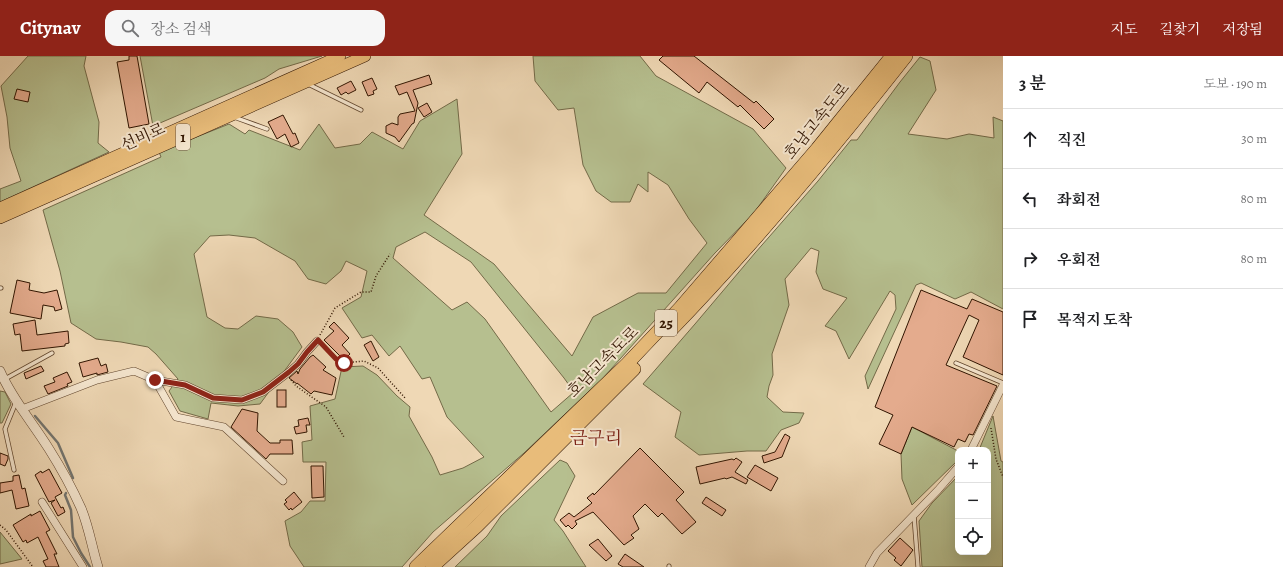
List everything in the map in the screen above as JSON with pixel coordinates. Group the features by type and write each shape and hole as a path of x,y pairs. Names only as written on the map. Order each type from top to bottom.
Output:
{"highway":[{"name":"호남고속도로","path":"416,567 626,365 680,308 817,149 892,56"},
{"name":"호남고속도로","path":"432,567 482,521 615,389 687,314 818,165 906,56"}],"main road":[{"name":"선비로","path":"0,208 340,56"},
{"name":"선비로","path":"0,218 365,56"}],"street":[{"path":"20,405 97,380 134,371 155,380 185,385 213,398 242,400 263,392 286,374 298,364 318,340"},
{"path":"2,376 49,449 68,482 81,509 89,532 98,567"},
{"path":"155,380 176,417 224,427 283,481"},
{"path":"972,447 1003,384"},
{"path":"869,567 877,553 955,470"},
{"path":"42,502 83,567"}],"lane":[{"path":"305,83 361,110"},
{"path":"231,116 267,129"},
{"path":"2,376 52,353"},
{"path":"956,363 1003,384"},
{"path":"14,470 5,429 20,405"},
{"path":"914,514 918,567"}],"path":[{"path":"390,254 376,276 371,292 361,292 335,308 318,340 336,359 344,363 364,361 378,368 406,399"},
{"path":"286,374 296,386 326,407 344,437"},
{"path":"988,416 996,459 1003,477"},
{"path":"0,525 6,530 33,567"}],"green space":[{"path":"28,56 86,56 84,66 99,122 98,143 109,152 0,202 0,189 21,181 10,148 7,117 1,86"},
{"path":"140,56 322,56 279,69 265,78 153,126"},
{"path":"533,56 640,56 656,76 753,129 786,168 754,213 715,253 603,378 524,453 433,532 402,567 304,567 290,546 285,521 301,512 310,501 325,501 326,462 303,462 302,442 312,440 310,406 335,399 342,367 363,366 377,375 410,407 409,416 432,457 440,475 463,468 484,457 447,417 430,377 422,379 400,346 389,356 372,335 362,338 342,308 361,297 367,271 346,261 341,271 326,284 308,279 295,261 255,238 229,235 210,236 194,254 207,317 225,328 238,329 256,316 278,319 293,332 302,347 260,404 238,406 211,403 208,419 180,411 169,391 178,379 148,347 96,339 71,323 60,271 43,210 161,157 159,152 229,124 245,134 249,130 300,150 319,124 335,148 360,144 372,132 403,149 420,121 457,99 462,154 424,215 494,264 572,356 593,317 638,293 666,293 707,243 689,219 668,185 648,172 648,192 638,184 630,202 611,202 596,191 583,165 574,108 558,110 535,81","holes":["425,232 471,262 574,392 551,412 485,319 467,302 452,310 393,258 396,247"]},
{"path":"920,57 930,61 936,90 908,134 947,139 969,134 994,138 993,117 1003,121 1003,309 971,292 955,299 921,283 916,285 868,389 865,376 896,309 895,295 890,291 849,359 836,331 825,326 847,298 823,289 816,272 819,251 811,248 785,279 789,305 772,354 773,375 767,397 783,412 804,413 799,423 781,430 766,451 699,455 675,437 681,412 643,384 818,181 851,140 857,140"},
{"path":"0,391 5,392 11,404 2,423 0,423"},
{"path":"993,416 1001,461 1003,462 1003,567 922,567 919,521 932,503 955,479 955,555 991,555 991,447 980,447"},
{"path":"912,427 955,449 955,463 912,505 902,479 901,454"},
{"path":"560,460 567,463 575,476 554,520 563,531 586,567 455,567 487,536 501,516"},
{"path":"0,532 22,559 0,564"}],"building":[{"path":"129,56 137,56 149,124 129,128 117,62 129,60"},
{"path":"663,56 694,56 754,103 756,101 774,119 764,129 740,105 738,107 707,82 699,93 659,60"},
{"path":"429,75 432,84 413,90 418,103 414,123 399,142 395,137 386,133 386,126 392,123 398,125 398,117 400,114 415,111 407,92 399,95 395,86"},
{"path":"372,78 377,89 373,91 374,94 368,96 362,82"},
{"path":"351,81 356,90 348,94 346,92 341,95 337,88"},
{"path":"17,89 30,92 28,102 14,99"},
{"path":"427,103 432,112 424,117 418,108"},
{"path":"283,115 293,134 295,133 299,143 291,147 285,134 277,139 268,122"},
{"path":"17,280 30,283 29,290 44,293 57,290 62,309 55,311 54,307 43,305 41,319 10,313"},
{"path":"921,290 967,309 972,299 1003,312 1003,375 963,357 979,320 969,315 946,365 997,386 976,429 973,435 969,434 965,442 958,439 954,447 912,427 901,454 879,444 893,415 875,407"},
{"path":"35,320 37,335 68,331 69,343 65,344 65,346 22,351 20,334 15,335 13,324"},
{"path":"334,322 349,338 342,345 350,354 344,360 324,340 334,331 329,327"},
{"path":"371,341 379,357 373,361 364,345"},
{"path":"313,355 326,367 323,370 336,378 332,395 314,391 311,394 289,378 297,371 298,374 300,369"},
{"path":"98,358 101,366 106,364 108,372 83,377 79,363"},
{"path":"41,366 44,371 26,379 24,373"},
{"path":"67,372 72,382 67,384 68,386 48,394 44,386 55,382 53,378"},
{"path":"277,390 286,390 286,407 277,407"},
{"path":"242,409 258,413 257,431 270,443 280,443 280,440 292,440 293,454 270,454 266,459 231,427"},
{"path":"308,418 310,425 306,425 307,432 296,434 294,427 299,426 298,420"},
{"path":"785,434 790,437 782,457 764,463 762,456 775,452"},
{"path":"640,448 684,492 676,500 696,522 682,534 662,513 658,517 645,504 633,516 639,529 631,535 634,538 624,545 593,512 575,521 577,524 572,529 568,525 566,527 560,520 569,513 574,517 592,503 587,498 593,493 594,495"},
{"path":"0,453 8,456 5,466 0,464"},
{"path":"736,458 742,462 735,472 748,480 746,484 732,477 700,484 696,467 732,459 734,460"},
{"path":"755,465 778,478 771,491 747,477"},
{"path":"311,466 323,466 324,497 312,498"},
{"path":"49,469 62,493 55,497 65,512 58,516 51,503 55,500 49,502 35,475 41,471 42,473"},
{"path":"19,475 22,489 25,488 29,506 16,509 12,490 0,493 0,483 13,481 13,476"},
{"path":"294,492 302,502 292,510 291,508 289,510 284,504 287,502 285,500"},
{"path":"706,497 726,510 722,516 702,503"},
{"path":"40,511 50,530 46,532 57,554 54,554 59,567 46,567 43,561 48,559 38,537 27,543 26,540 23,542 13,525 31,514 31,516"},
{"path":"900,538 913,550 901,566 894,560 896,558 888,551"},
{"path":"598,539 612,556 606,561 589,545"},
{"path":"625,554 644,567 623,567 618,564"}],"waterway":[{"path":"35,416 58,443 73,478"},
{"path":"66,493 65,495 71,510 73,537 90,567"}],"district":[{"name":"금구리","path":"596,438"}],"route":[{"path":"155,380 185,385 213,398 242,400 263,392 289,372 298,364 318,340 336,359 344,363"}]}
